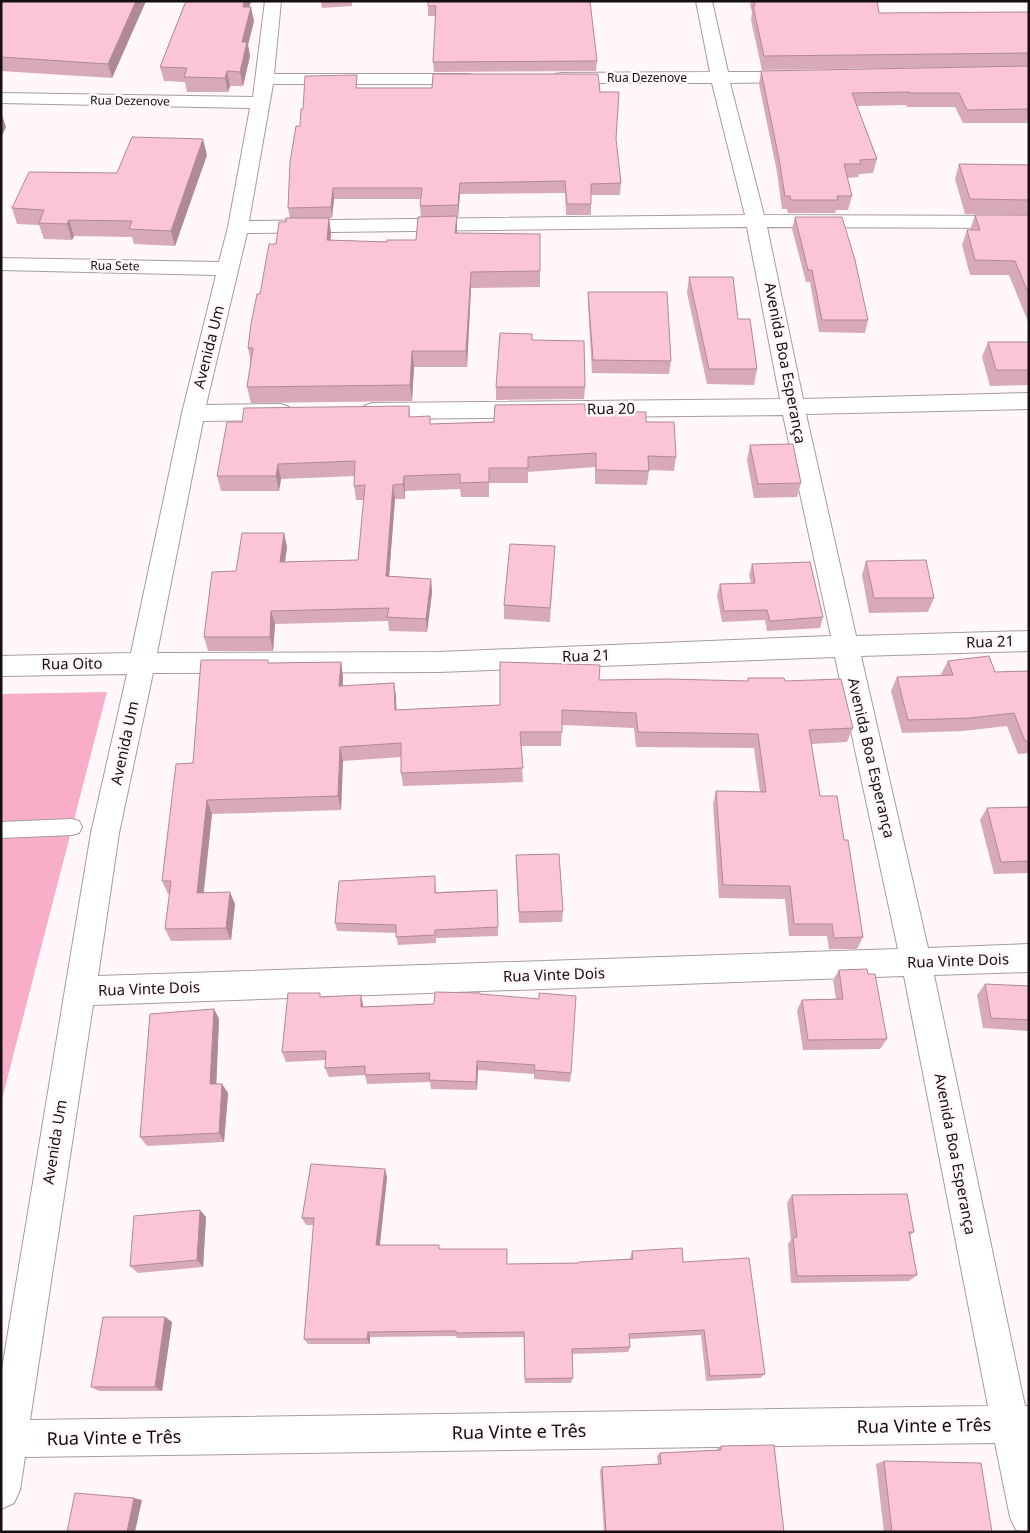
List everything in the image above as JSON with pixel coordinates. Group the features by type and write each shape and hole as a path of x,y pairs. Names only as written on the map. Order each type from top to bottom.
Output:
{"street":[{"name":"Avenida Um","path":"1,1490 78,991 105,833 193,413 238,226 262,91 273,1"},
{"name":"Avenida Boa Esperança","path":"704,1 720,78 756,222 793,407 845,646 1019,1424 1029,1517"},
{"name":"Rua Dezenove","path":"542,78 820,76"},
{"name":"Rua Dezenove","path":"1,98 262,91 483,78"},
{"path":"238,226 1029,222"},
{"name":"Rua Sete","path":"1,264 229,269"},
{"name":"Rua 20","path":"350,412 793,407 1029,401"},
{"path":"193,413 301,412"},
{"name":"Rua 21","path":"142,663 439,662 845,646 1029,641"},
{"name":"Rua Oito","path":"1,666 142,663"},
{"name":"Rua Vinte Dois","path":"78,991 1029,958"},
{"name":"Rua Vinte e Três","path":"9,1439 1019,1424"}],"lane":[{"path":"1,830 72,827"}],"shaded area":[{"path":"107,692 1,1103 1,694"}],"building":[{"path":"1,1 136,1 108,64 1,57"},
{"path":"186,1 244,1 243,7 251,7 242,42 247,42 240,72 227,71 225,78 184,77 187,68 160,67"},
{"path":"428,1 590,1 597,61 433,62 436,6 428,6"},
{"path":"754,1 877,1 879,13 1029,12 1029,53 764,56 753,6 755,6"},
{"path":"1029,66 1029,109 967,110 959,93 852,93 877,159 860,160 861,164 844,164 852,196 837,196 838,200 791,200 790,196 785,196 761,71"},
{"path":"433,74 598,74 600,92 619,92 616,139 621,183 591,184 591,204 567,204 565,181 460,183 458,205 420,206 422,188 333,188 331,207 288,208 290,162 296,126 300,126 301,109 303,109 305,76 357,75 356,88 432,88"},
{"path":"132,137 203,139 171,231 129,229 132,221 69,220 67,224 39,223 44,210 12,208 29,172 117,173"},
{"path":"959,164 1029,165 1029,200 970,199"},
{"path":"975,215 1029,215 1029,295 1015,261 975,260 967,230 980,230"},
{"path":"457,216 455,233 540,234 540,271 471,272 466,351 412,351 410,385 247,387 253,348 248,348 251,324 257,294 260,294 269,244 276,244 279,222 286,222 286,218 329,218 327,240 387,242 387,240 416,240 418,217"},
{"path":"795,217 842,217 855,260 868,320 822,320 812,270 808,270"},
{"path":"689,277 733,277 738,319 750,319 757,369 709,369"},
{"path":"588,292 667,292 671,361 593,360"},
{"path":"500,333 532,334 532,340 584,341 585,387 496,387"},
{"path":"988,342 1029,342 1029,370 996,370"},
{"path":"585,404 585,411 646,412 646,422 674,422 676,457 648,456 649,471 596,470 596,453 528,457 528,468 489,468 489,482 460,483 460,474 404,476 403,484 393,485 386,576 431,579 426,619 387,617 389,608 271,611 270,637 204,637 212,572 236,571 242,533 284,533 280,562 358,560 365,485 354,486 355,461 278,464 276,476 217,476 227,422 242,422 244,408 409,406 409,417 430,416 430,424 494,422 495,405"},
{"path":"793,444 801,483 758,484 750,445"},
{"path":"510,544 555,546 550,608 504,605"},
{"path":"926,560 934,598 874,598 866,561"},
{"path":"810,562 823,617 770,621 767,610 724,611 720,584 755,583 752,564"},
{"path":"989,656 995,672 1029,671 1029,741 1025,741 1014,713 970,718 908,720 897,677 953,675 948,661"},
{"path":"201,660 268,660 268,663 341,662 339,686 394,683 395,710 500,705 500,662 600,665 599,680 748,681 748,678 784,678 785,681 841,679 853,728 809,730 820,796 837,796 844,840 848,840 863,937 834,938 832,924 794,924 790,886 723,885 716,791 766,792 758,734 638,732 636,713 562,710 562,732 520,732 523,768 401,773 401,743 340,747 338,796 207,800 197,893 230,892 226,928 165,929 171,881 162,881 176,764 193,763"},
{"path":"1029,807 1029,861 1001,862 987,808"},
{"path":"559,854 563,911 519,912 516,855"},
{"path":"435,876 435,893 497,890 498,927 435,930 435,935 396,937 396,925 335,923 339,881"},
{"path":"867,969 868,974 875,974 887,1039 808,1040 802,1000 843,999 839,970"},
{"path":"985,984 1029,986 1029,1020 991,1018"},
{"path":"435,992 480,993 539,999 539,993 576,996 571,1073 534,1070 535,1065 477,1061 476,1082 429,1080 430,1073 365,1075 365,1066 325,1068 326,1051 282,1052 288,993 320,993 320,997 361,995 361,1007 434,1004"},
{"path":"214,1009 210,1084 222,1084 219,1133 140,1137 150,1014"},
{"path":"311,1164 385,1169 376,1245 439,1245 439,1249 507,1249 507,1264 579,1263 633,1259 632,1251 682,1248 683,1262 749,1258 765,1374 710,1376 704,1330 629,1334 630,1347 572,1349 573,1378 525,1379 524,1332 368,1332 367,1339 304,1339 314,1218 302,1218"},
{"path":"907,1194 914,1232 909,1232 917,1275 797,1276 793,1238 797,1237 792,1195"},
{"path":"200,1210 197,1260 130,1266 134,1216"},
{"path":"103,1317 165,1317 155,1387 91,1387"},
{"path":"774,1445 784,1532 606,1532 602,1467 661,1464 660,1453 721,1450 721,1446"},
{"path":"884,1461 981,1463 992,1532 892,1532"},
{"path":"75,1493 134,1498 127,1532 67,1532"}]}
